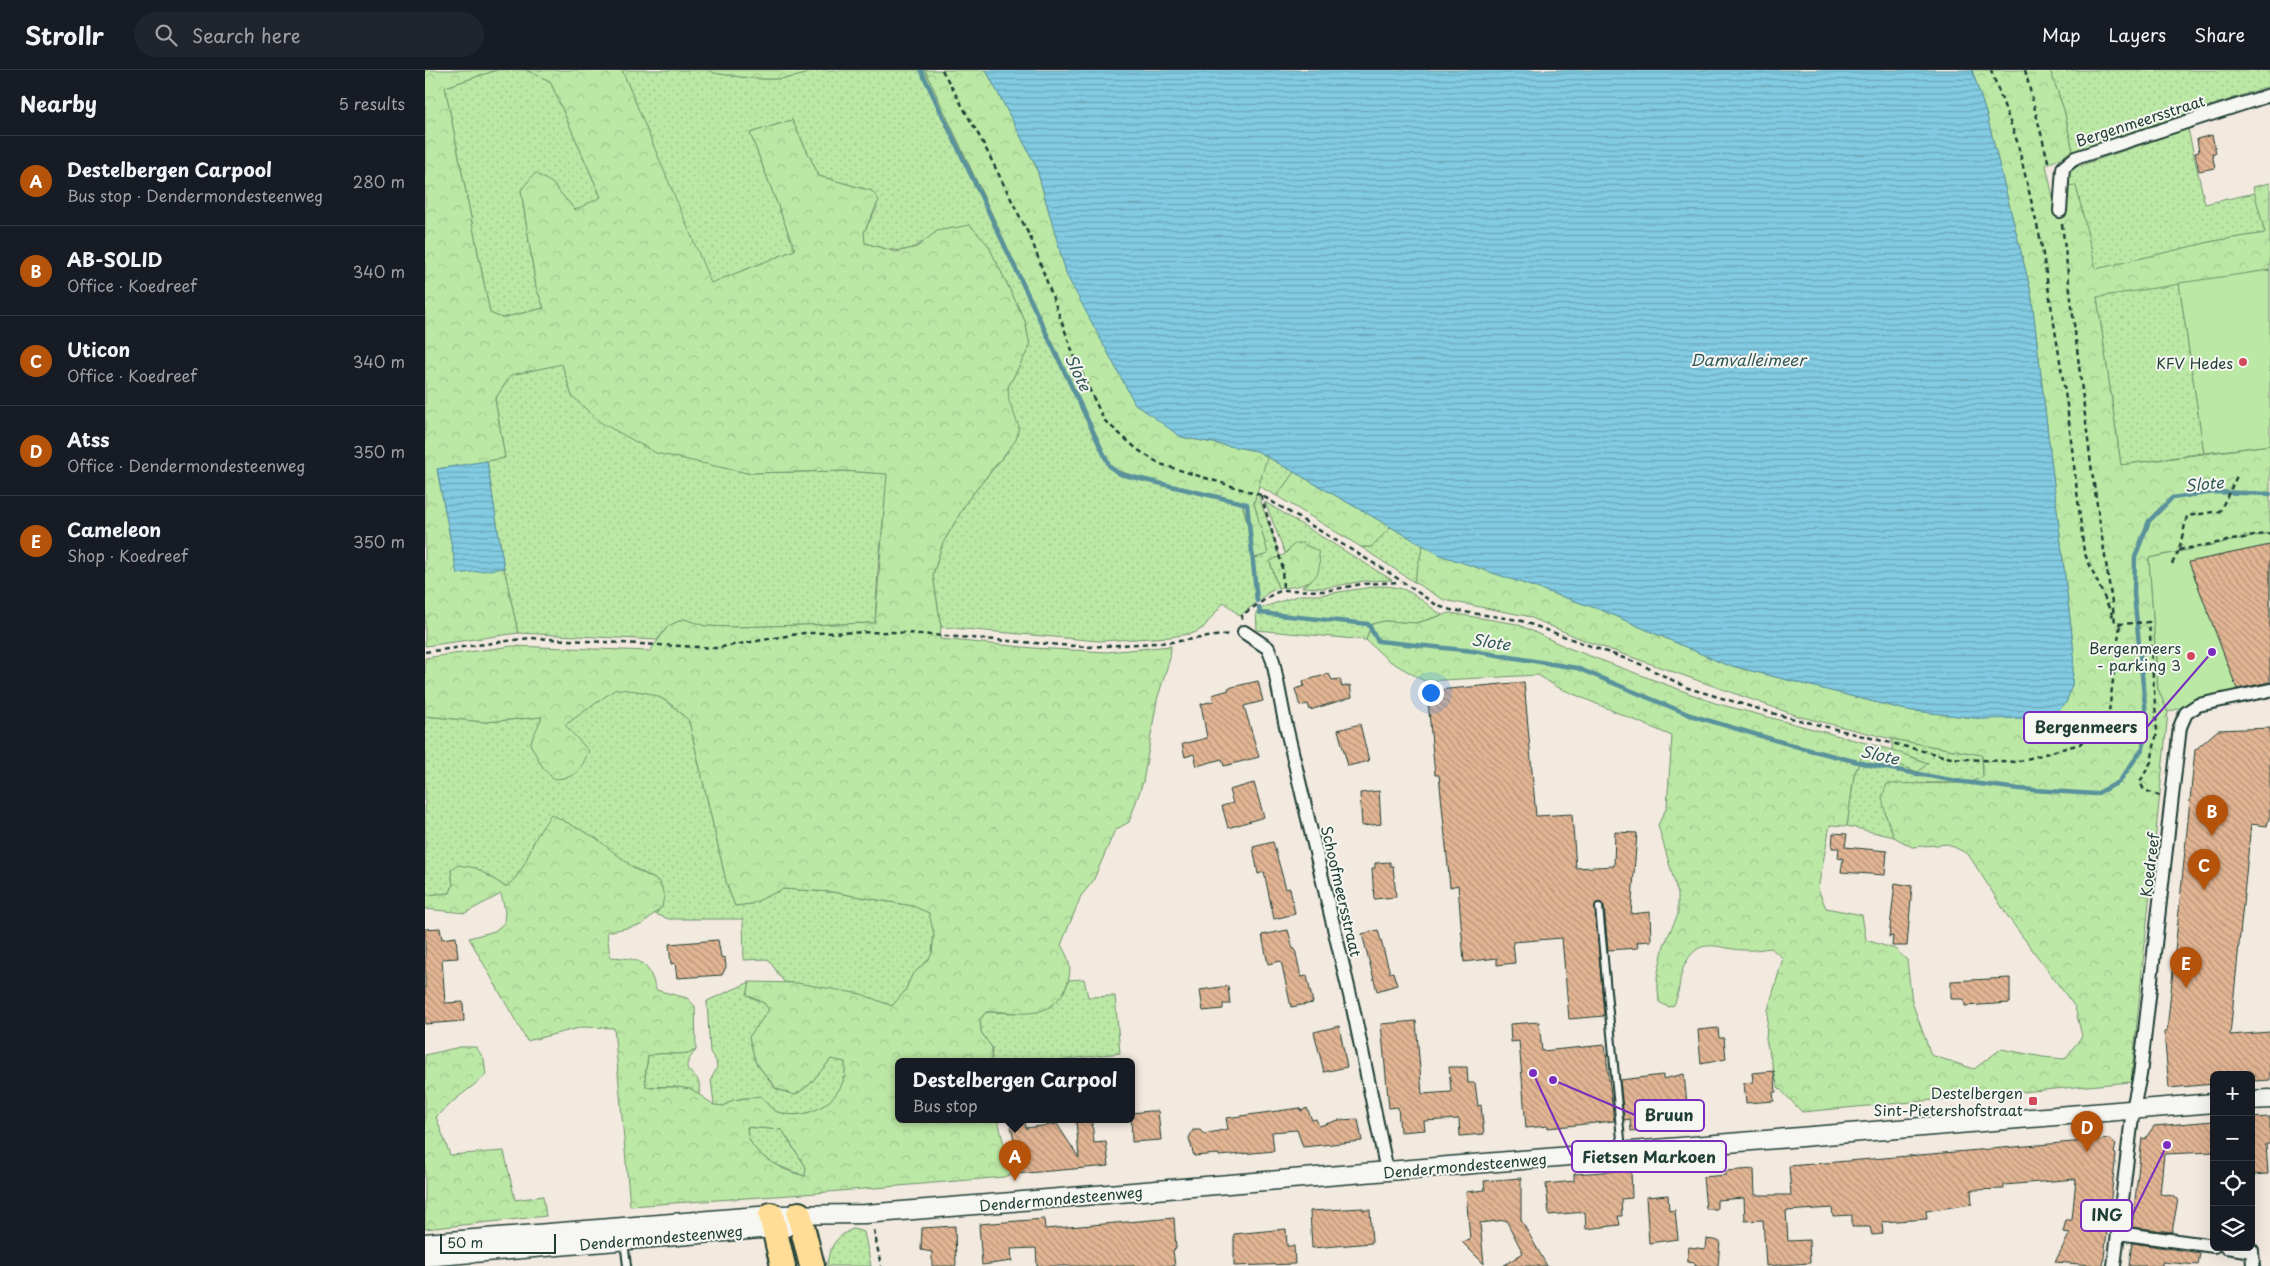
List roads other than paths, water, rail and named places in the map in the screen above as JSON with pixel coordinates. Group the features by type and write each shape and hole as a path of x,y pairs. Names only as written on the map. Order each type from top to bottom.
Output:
{"highway":[{"path":"801,1220 812,1266"},
{"path":"771,1222 783,1266"}],"main road":[{"path":"2255,1100 2270,1099"},
{"name":"Dendermondesteenweg","path":"425,1243 801,1220 839,1222 868,1214 2133,1109 2210,1104"},
{"name":"Dendermondesteenweg","path":"425,1257 624,1240 771,1222"}],"street":[{"name":"Bergenmeersstraat","path":"2060,211 2063,168 2075,158 2270,95"},
{"name":"Schoofmeersstraat","path":"1244,632 1268,648 1273,661 1285,722 1353,1008 1387,1171"},
{"name":"Koedreef","path":"2114,1266 2133,1109 2140,1075 2180,727 2186,713 2198,706 2270,690"},
{"path":"2117,1233 2210,1245"},
{"path":"2252,1251 2253,1266"}],"lane":[{"path":"1599,907 1622,1151"},
{"path":"624,1240 627,1266"}],"water":[{"name":"Damvalleimeer","path":"986,70 1972,70 1987,116 2031,292 2074,652 2072,685 2066,703 2055,713 2040,718 1984,719 1906,710 1724,664 1604,611 1440,555 1257,451 1181,437 1135,404 1067,276 1036,166"},
{"path":"487,461 504,568 457,574 437,469"}],"waterway":[{"name":"Slote","path":"921,70 1110,467 1120,474 1247,504 1257,601"},
{"name":"Slote","path":"1259,607 1260,613 1368,624 1378,641 1473,651 1577,668 1690,715 1802,748 1870,765 1956,781 2019,789 2096,794 2119,782 2143,748 2146,715 2134,594 2135,557 2149,521 2172,498 2214,492 2270,494"}],"place":[{"name":"KFV Hedes","path":"2243,362"},
{"name":"Bergenmeers","path":"2212,652"},
{"name":"Bergenmeers - parking 3","path":"2191,656"},
{"name":"AB-SOLID","path":"2212,836"},
{"name":"Uticon","path":"2204,890"},
{"name":"Cameleon","path":"2186,988"},
{"name":"Fietsen Markoen","path":"1533,1073"},
{"name":"Bruun","path":"1553,1080"},
{"name":"Destelbergen Sint-Pietershofstraat","path":"2033,1101"},
{"name":"ING","path":"2167,1145"},
{"name":"Atss","path":"2087,1152"},
{"name":"Destelbergen Carpool","path":"1015,1181"}]}
